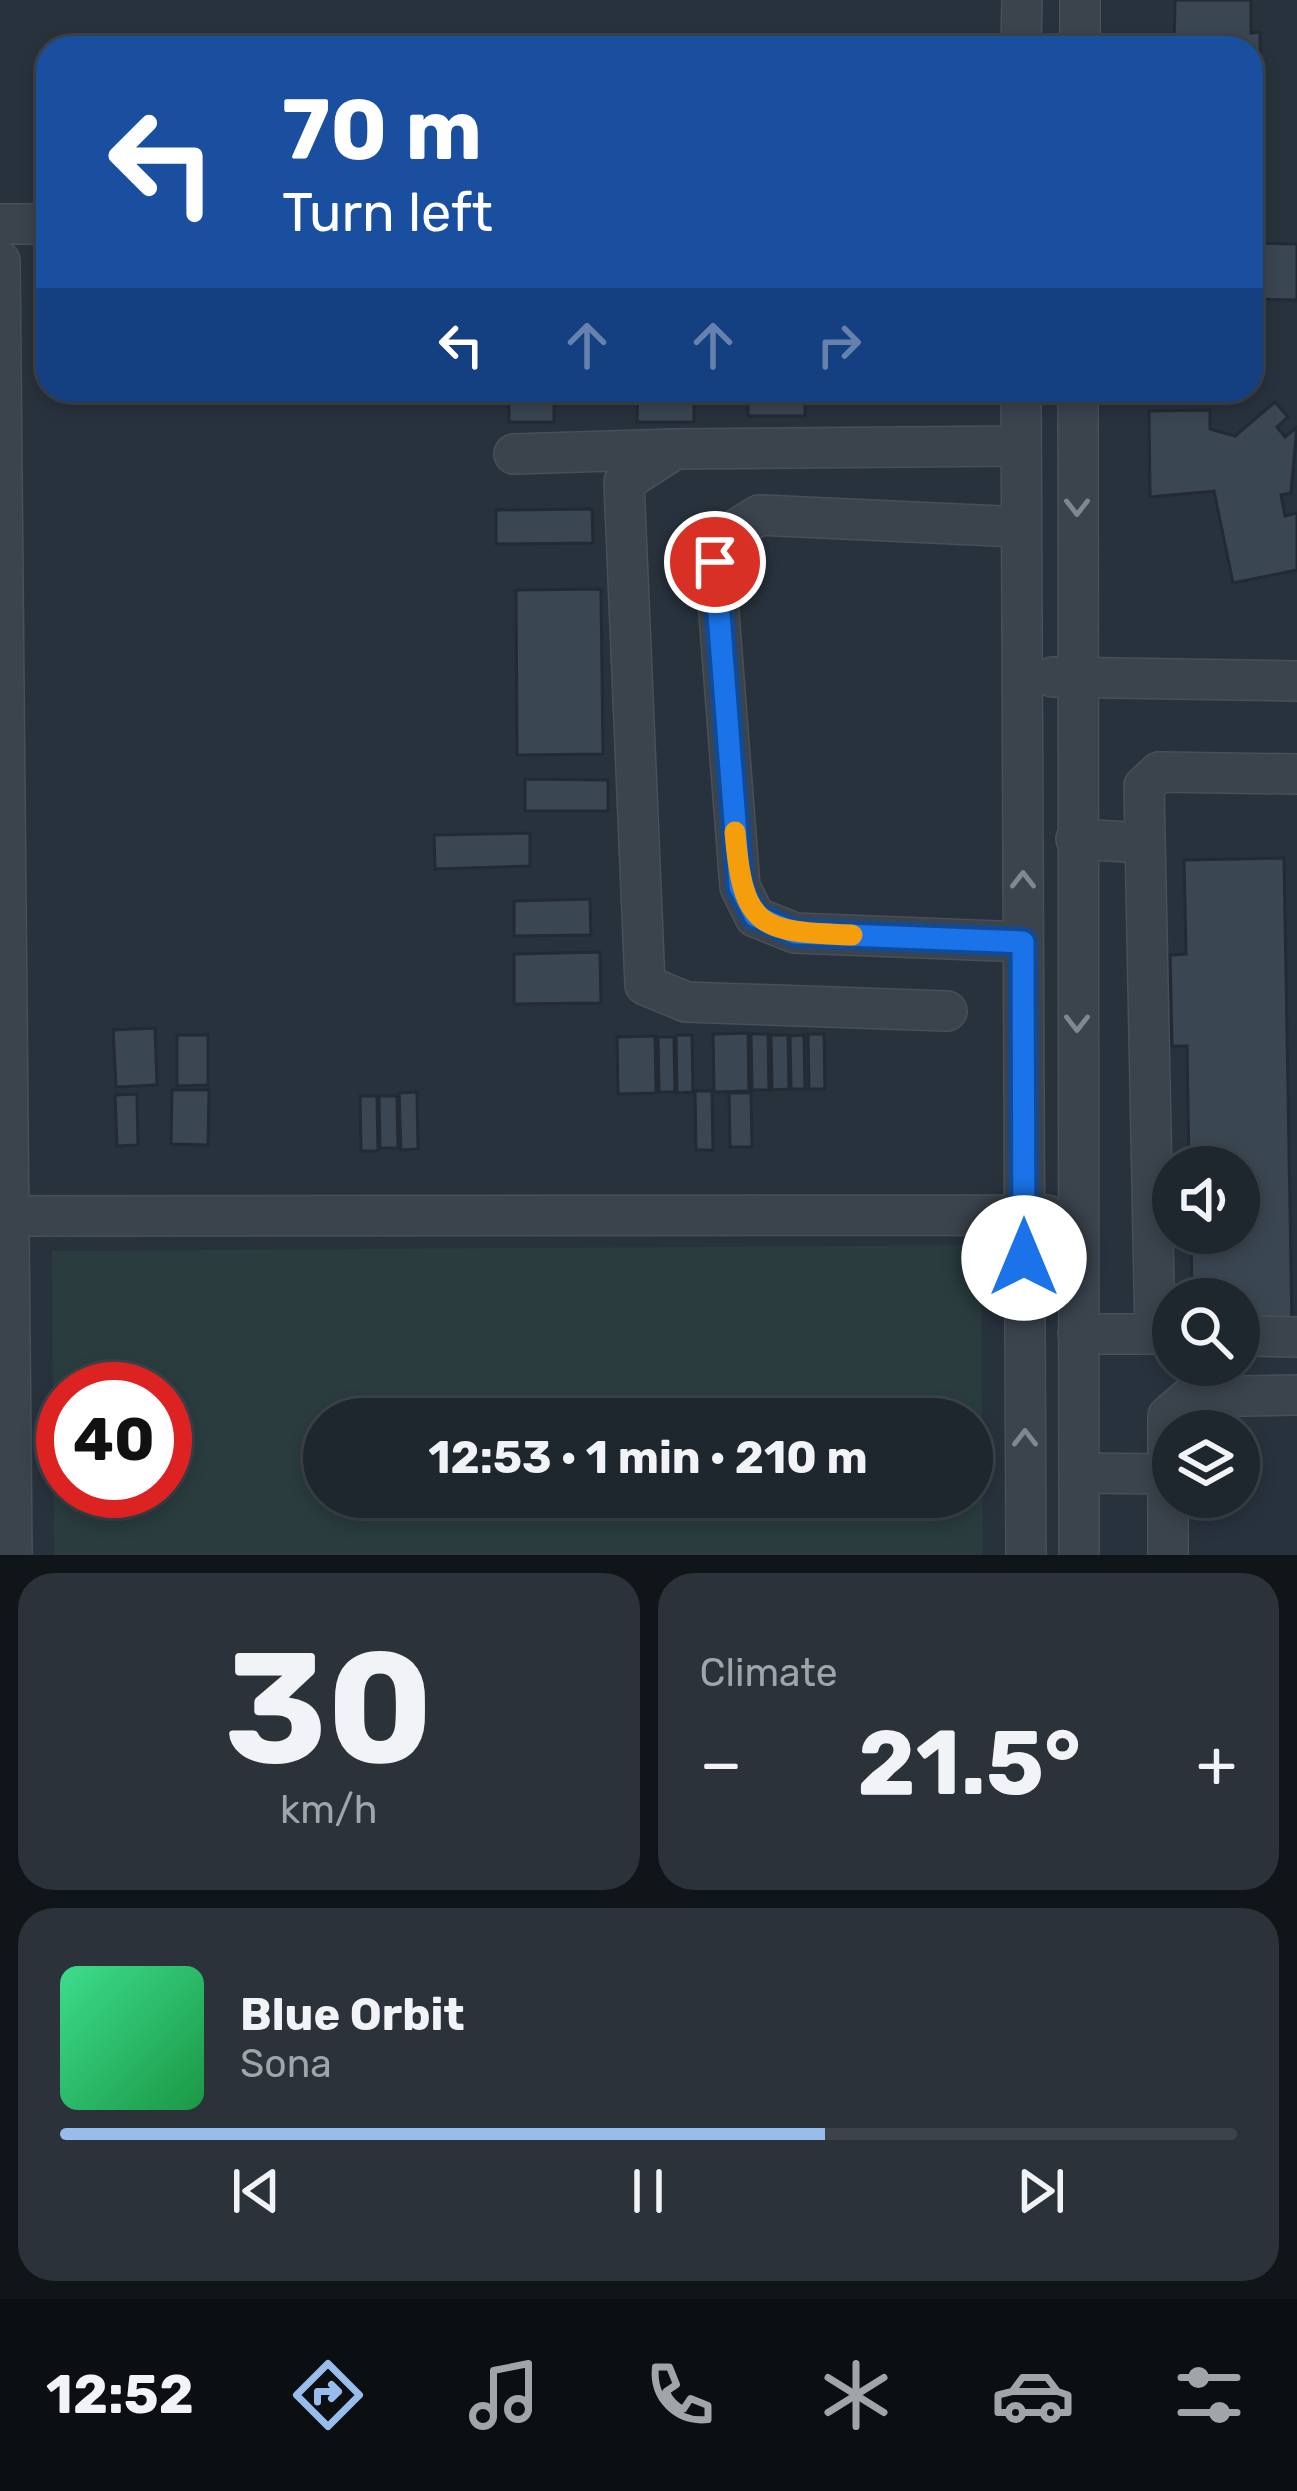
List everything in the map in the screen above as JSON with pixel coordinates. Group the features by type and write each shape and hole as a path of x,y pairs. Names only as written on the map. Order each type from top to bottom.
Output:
{"street":[{"path":"1022,0 1022,36"},
{"path":"1080,36 1081,0"},
{"path":"0,224 36,224"},
{"path":"0,261 8,1545"},
{"path":"1021,402 1026,1555"},
{"path":"1078,402 1079,1555"},
{"path":"514,454 1021,446"},
{"path":"675,449 624,482 645,985 686,1002 947,1011"},
{"path":"1021,527 759,515 728,535 715,562 740,887 755,916 795,933 1023,942"},
{"path":"1024,675 1297,681"},
{"path":"1162,1278 1144,786 1150,776 1297,774"},
{"path":"1076,839 1145,843"},
{"path":"9,1216 1078,1215"},
{"path":"1078,1334 1152,1335"},
{"path":"1260,1336 1297,1337"},
{"path":"1172,1410 1190,1397 1297,1395"},
{"path":"1079,1473 1152,1474"},
{"path":"1168,1518 1168,1555"}],"shaded area":[{"path":"981,1245 982,1398 303,1398 303,1518 983,1518 983,1555 54,1555 54,1518 192,1518 192,1362 53,1362 52,1251"}],"building":[{"path":"1175,0 1251,0 1251,33 1260,32 1260,36 1174,36"},
{"path":"1263,243 1297,244 1297,300 1263,299"},
{"path":"509,402 554,402 554,422 509,422"},
{"path":"638,402 694,402 694,422 637,422"},
{"path":"748,402 805,402 805,416 748,416"},
{"path":"1275,402 1288,417 1277,427 1285,437 1297,427 1291,493 1281,495 1285,516 1297,513 1297,570 1233,583 1214,491 1150,497 1149,411 1210,410 1210,429 1235,436"},
{"path":"592,509 593,543 496,544 496,510"},
{"path":"601,589 603,754 517,755 516,590"},
{"path":"525,779 608,780 608,811 525,811"},
{"path":"530,833 530,866 435,869 434,835"},
{"path":"1284,858 1292,1324 1260,1325 1260,1278 1192,1278 1191,1254 1260,1254 1260,1146 1189,1146 1187,1046 1172,1046 1170,955 1186,954 1184,860"},
{"path":"590,899 591,935 514,936 514,901"},
{"path":"600,952 601,1003 514,1004 514,954"},
{"path":"155,1028 157,1085 116,1087 113,1030"},
{"path":"748,1033 749,1091 714,1092 713,1034"},
{"path":"751,1034 768,1034 769,1090 752,1090"},
{"path":"808,1034 824,1034 825,1089 809,1089"},
{"path":"177,1035 208,1035 208,1085 177,1086"},
{"path":"676,1035 692,1035 693,1092 677,1093"},
{"path":"771,1035 788,1035 789,1089 772,1090"},
{"path":"804,1035 805,1089 791,1089 790,1036"},
{"path":"655,1036 656,1093 618,1094 617,1037"},
{"path":"658,1037 674,1037 675,1092 659,1092"},
{"path":"172,1090 209,1090 208,1145 171,1144"},
{"path":"695,1091 712,1091 713,1150 696,1150"},
{"path":"417,1092 418,1149 401,1150 399,1093"},
{"path":"729,1093 751,1093 752,1147 730,1147"},
{"path":"137,1094 138,1145 117,1146 115,1095"},
{"path":"360,1096 377,1096 378,1151 361,1151"},
{"path":"379,1096 397,1096 398,1148 380,1148"}],"slow traffic":[{"path":"735,832 740,887 755,916 795,933 852,935"}],"route":[{"path":"715,562 740,887 755,916 795,933 1023,942 1024,1258"}]}
